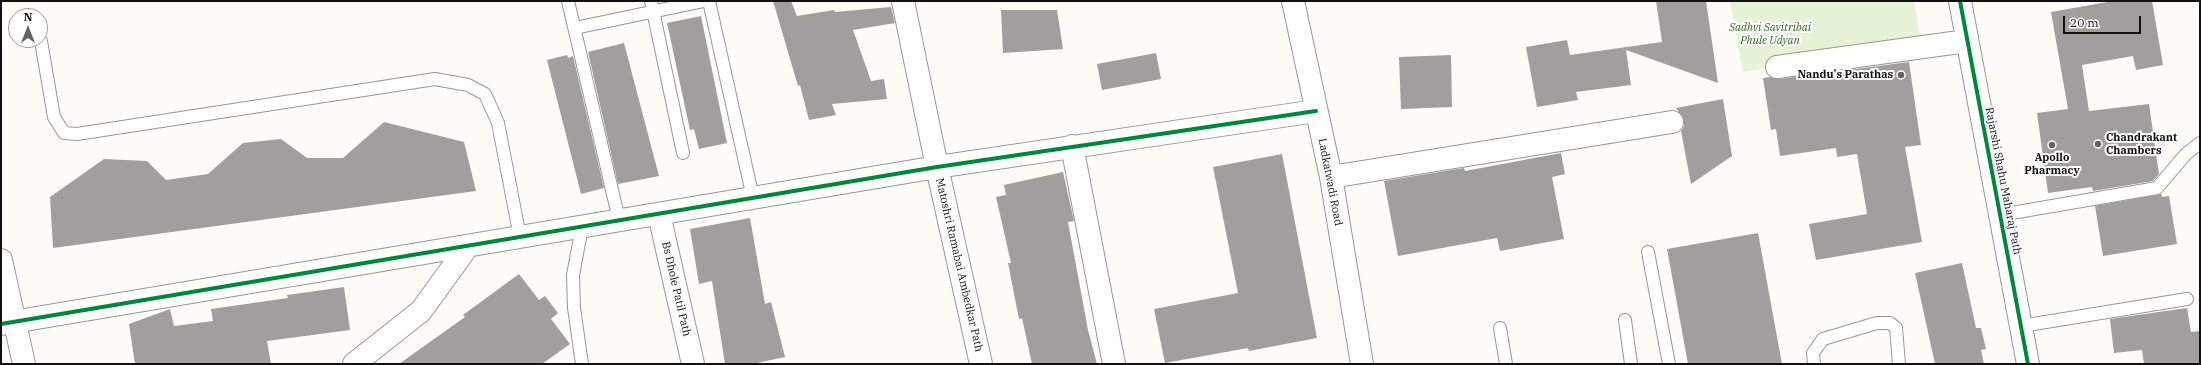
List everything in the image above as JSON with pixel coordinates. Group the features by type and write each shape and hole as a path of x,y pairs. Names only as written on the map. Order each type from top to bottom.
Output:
{"street":[{"name":"Matoshri Ramabai Ambedkar Path","path":"903,1 936,167 981,364"},
{"name":"Ladkatwadi Road","path":"1293,1 1331,177 1362,364"},
{"name":"Rajarshi Shahu Maharaj Path","path":"1960,1 2028,364"},
{"path":"1777,67 1967,41"},
{"path":"8,323 936,167 1316,111"},
{"path":"1331,177 1672,122"},
{"path":"1072,146 1114,364"},
{"name":"Bs Dhole Patil Path","path":"659,214 693,364"},
{"path":"354,364 421,311 468,246"},
{"path":"1,260 8,323 24,364"}],"lane":[{"path":"568,1 620,220"},
{"path":"575,28 653,6 704,1"},
{"path":"709,1 753,198"},
{"path":"653,6 683,153"},
{"path":"41,48 54,117 64,133 71,134 435,78 468,85 485,94 498,123 520,237"},
{"path":"2000,214 2157,188 2186,154 2200,143"},
{"path":"582,227 573,275 574,308 582,364"},
{"path":"1648,252 1669,364"},
{"path":"2021,326 2187,299"},
{"path":"1625,320 1631,364"},
{"path":"1814,364 1813,353 1823,339 1877,323 1890,323 1896,328 1899,364"},
{"path":"1500,328 1506,364"}],"green space":[{"name":"Sadhvi Savitribai Phule Udyan","path":"1730,1 1914,1 1921,41 1743,72"}],"building":[{"path":"773,1 791,1 797,16 834,10 835,12 891,7 895,23 853,30 871,81 884,79 887,99 832,104 836,115 809,120 800,85 798,86"},
{"path":"1656,1 1706,1 1718,83 1626,50 1631,85 1576,92 1578,100 1537,107 1526,47 1567,40 1570,55 1662,42"},
{"path":"2113,1 2152,1 2163,65 2136,70 2133,56 2082,65 2089,111 2149,104 2159,174 2153,181 2093,191 2092,187 2048,193 2037,113 2068,109 2051,12"},
{"path":"1001,10 1057,10 1063,49 1003,53"},
{"path":"701,16 727,143 699,149 694,129 690,130 667,23"},
{"path":"624,43 659,176 618,184 588,52"},
{"path":"1156,53 1161,79 1102,90 1097,64"},
{"path":"567,55 568,58 573,56 604,188 581,194 547,60"},
{"path":"1451,55 1452,107 1401,109 1399,57"},
{"path":"1909,62 1921,145 1905,147 1922,242 1816,260 1809,224 1867,214 1857,154 1837,157 1836,148 1780,156 1776,129 1771,130 1763,78 1770,77 1779,79"},
{"path":"1723,99 1732,156 1691,184 1681,131 1684,126 1684,120 1676,108"},
{"path":"384,122 464,142 476,191 53,248 50,197 104,159 147,161 166,180 208,174 243,143 281,139 307,158 343,158"},
{"path":"1561,153 1565,174 1552,177 1564,239 1500,251 1497,238 1398,256 1384,181 1464,168 1465,171"},
{"path":"1282,154 1317,338 1249,351 1248,348 1165,363 1154,309 1238,293 1213,167"},
{"path":"1063,172 1074,221 1068,222 1088,330 1097,364 1032,364 1022,318 1019,319 1008,263 1011,263 996,197 1006,195 1004,185"},
{"path":"2161,194 2162,197 2169,196 2177,244 2103,256 2095,206"},
{"path":"750,218 765,304 771,302 785,357 752,364 725,364 712,281 699,284 690,229"},
{"path":"1758,233 1782,364 1688,364 1667,249"},
{"path":"1962,263 1976,328 1981,328 1986,349 1981,350 1984,364 1935,364 1915,273"},
{"path":"519,274 539,300 545,296 558,313 551,319 570,344 542,364 399,364 465,317 463,315"},
{"path":"344,287 350,330 267,341 271,364 135,364 129,324 170,309 174,326 213,321 211,309 288,298 287,295"},
{"path":"2187,308 2191,332 2200,331 2200,364 2144,364 2142,350 2114,353 2110,319"}],"cycle path":[{"path":"1960,1 2028,364"},
{"path":"1,324 937,167 1316,111"}],"place":[{"name":"Nandu's Parathas","path":"1901,75"},
{"name":"Chandrakant Chambers","path":"2098,144"},
{"name":"Apollo Pharmacy","path":"2052,145"}]}
